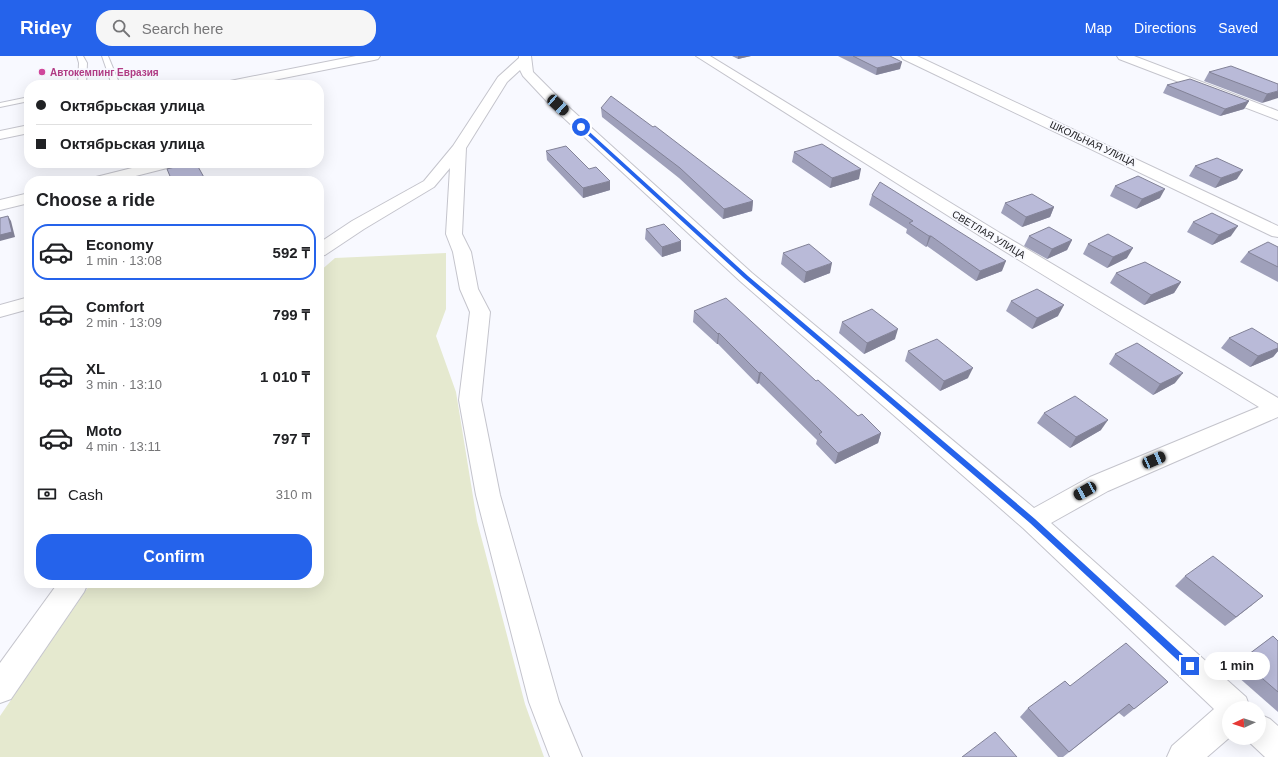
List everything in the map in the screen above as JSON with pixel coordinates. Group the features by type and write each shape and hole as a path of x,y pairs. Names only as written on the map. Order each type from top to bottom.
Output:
{"main road":[{"path":"255,80 374,56"},
{"name":"СВЕТЛАЯ УЛИЦА","path":"702,56 1001,241 1278,408"},
{"name":"ШКОЛЬНАЯ УЛИЦА","path":"907,56 1278,232"},
{"path":"1123,56 1278,116"},
{"path":"324,248 358,225 429,184 459,148 502,80 525,58"},
{"path":"525,58 527,73 558,105 746,277 1032,521 1227,701"},
{"path":"0,135 24,130"},
{"path":"459,148 454,234 462,252 469,289 480,312 470,400 488,495 544,702 566,757"},
{"path":"117,176 150,168"},
{"path":"0,205 24,199"},
{"path":"324,231 358,225"},
{"path":"0,311 24,304"},
{"path":"1032,521 1099,484 1278,408"},
{"path":"0,688 70,588"},
{"path":"1182,757 1222,722"},
{"path":"1266,736 1278,747"}],"lane":[{"path":"80,56 83,63 82,80"},
{"path":"105,56 114,80"},
{"path":"0,105 24,100"}],"green space":[{"path":"446,253 446,309 436,336 456,392 477,521 525,704 544,757 0,757 0,716 88,588 324,588 324,268 335,258"}],"building":[{"path":"853,56 890,56 902,62 877,68"},
{"path":"1231,66 1278,84 1278,91 1267,94 1209,72"},
{"path":"1190,79 1249,101 1225,109 1167,85"},
{"path":"611,96 653,127 655,126 753,201 724,209 680,168 601,108"},
{"path":"822,144 861,169 832,178 794,152"},
{"path":"566,146 589,169 596,167 610,181 583,188 546,151"},
{"path":"1217,158 1243,170 1221,178 1195,166"},
{"path":"199,168 203,176 170,176 167,169"},
{"path":"1138,176 1165,189 1142,199 1115,186"},
{"path":"880,182 1006,261 980,271 931,236 909,223 913,221 872,195"},
{"path":"1032,194 1054,207 1026,217 1005,203"},
{"path":"1212,213 1238,226 1219,235 1193,222"},
{"path":"8,216 12,232 0,235 0,218"},
{"path":"664,224 681,241 662,247 646,229"},
{"path":"1049,227 1072,240 1052,249 1029,236"},
{"path":"1108,234 1133,248 1113,257 1088,244"},
{"path":"1268,242 1278,247 1278,267 1248,252"},
{"path":"809,244 832,263 806,272 783,253"},
{"path":"1145,262 1181,282 1151,295 1116,273"},
{"path":"1037,289 1064,305 1037,318 1011,301"},
{"path":"726,298 816,381 818,380 858,416 862,414 881,433 838,453 819,434 822,432 761,372 759,373 719,333 718,334 694,311"},
{"path":"872,309 898,329 867,343 842,322"},
{"path":"1252,328 1278,344 1278,348 1258,356 1229,338"},
{"path":"937,339 973,368 944,381 908,351"},
{"path":"1137,343 1183,373 1160,384 1115,354"},
{"path":"1075,396 1108,420 1076,437 1044,413"},
{"path":"1213,556 1263,596 1236,617 1185,576"},
{"path":"1273,636 1278,641 1278,692 1241,660"},
{"path":"1126,643 1168,682 1134,709 1129,704 1069,752 1028,708 1065,681 1070,686"},
{"path":"995,732 1017,757 962,757"}],"place":[{"name":"Автокемпинг Евразия","path":"42,72"}],"route":[{"path":"581,127 746,277 1032,521 1190,666"}]}
